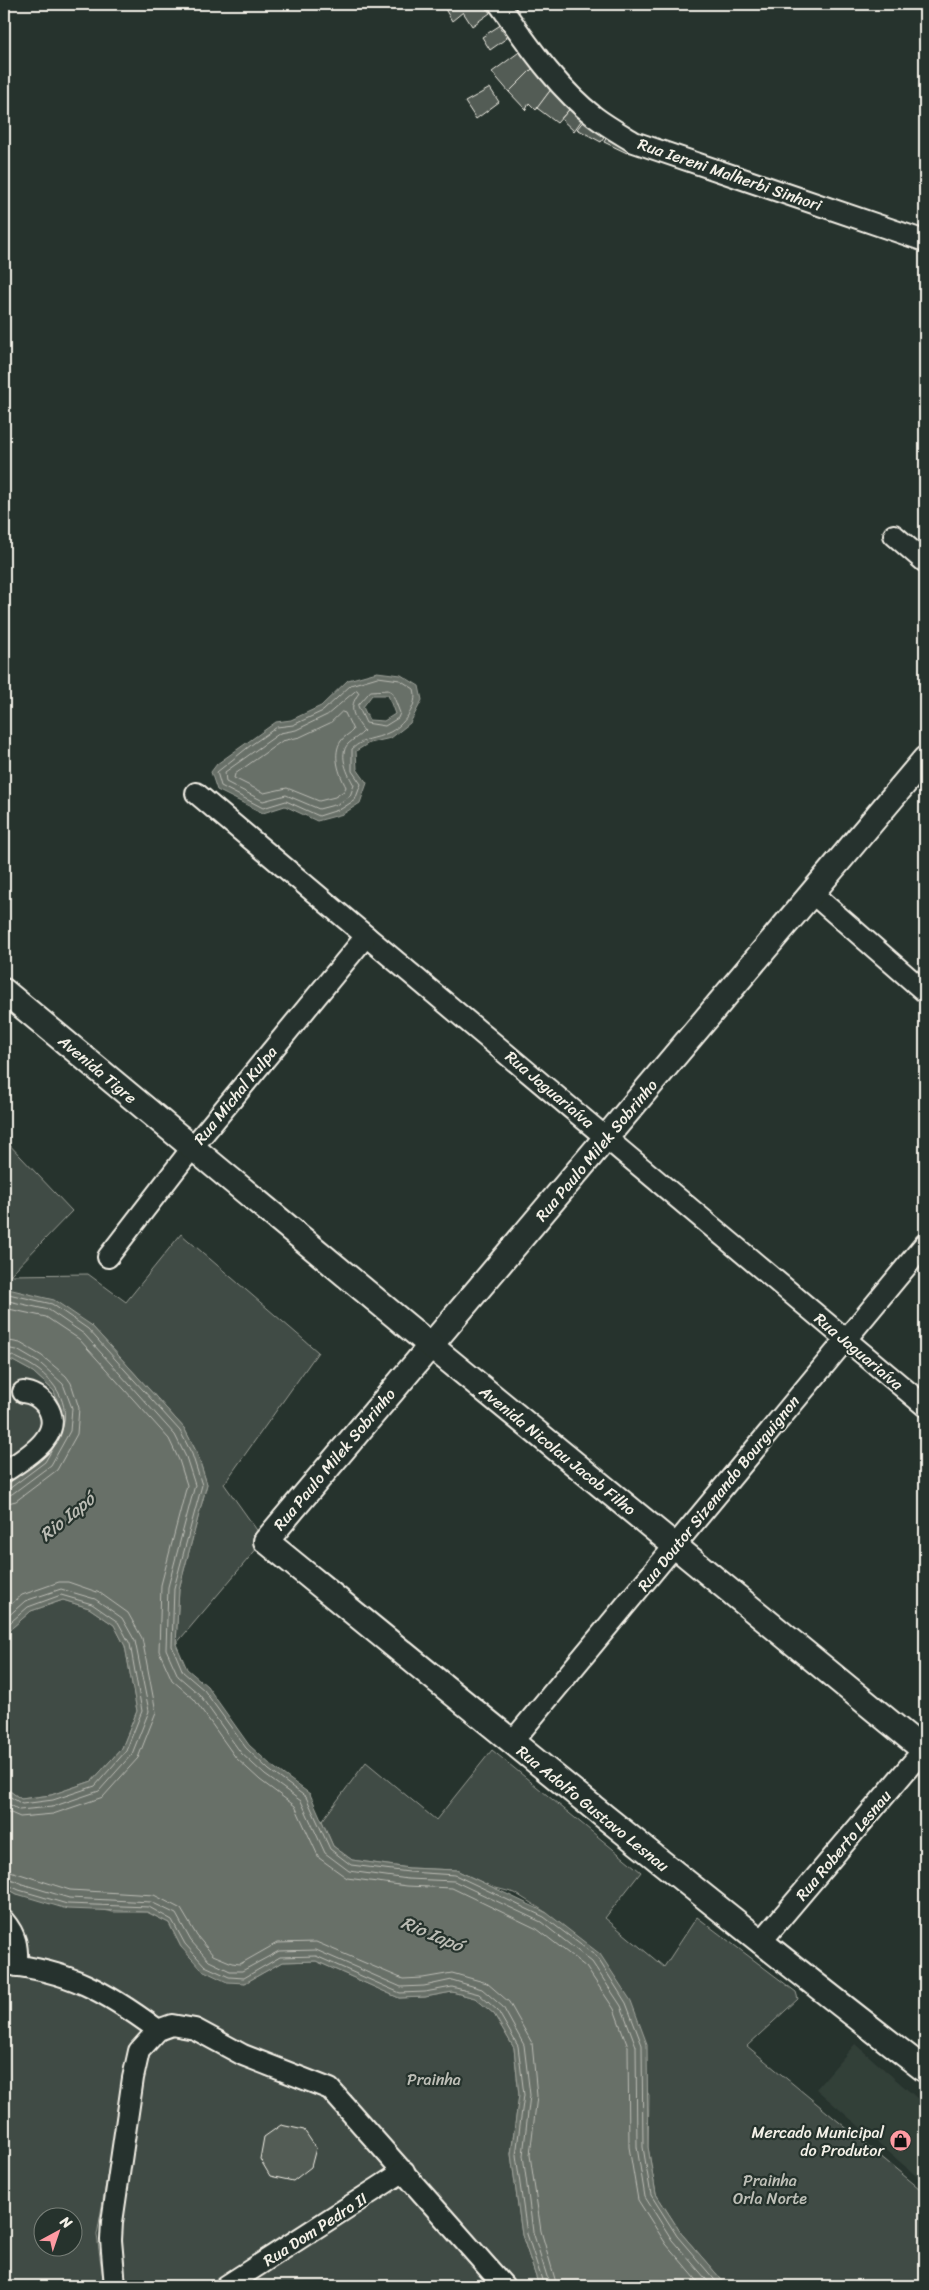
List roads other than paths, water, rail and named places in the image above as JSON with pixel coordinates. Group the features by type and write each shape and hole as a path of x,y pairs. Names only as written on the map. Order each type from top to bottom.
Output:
{"street":[{"name":"Rua Iereni Malherbi Sinhori","path":"499,4 561,84 595,117 634,142 925,240"},
{"path":"894,534 925,562"},
{"name":"Rua Paulo Milek Sobrinho","path":"266,1540 925,759"},
{"name":"Rua Jaguariaíva","path":"196,793 925,1406"},
{"path":"813,894 925,992"},
{"name":"Rua Michal Kulpa","path":"108,1257 192,1148 366,936"},
{"name":"Avenida Tigre","path":"4,991 192,1148"},
{"name":"Avenida Nicolau Jacob Filho","path":"192,1148 675,1546 925,1749"},
{"name":"Rua Doutor Sizenando Bourguignon","path":"512,1742 844,1339 925,1244"},
{"path":"4,1472 36,1449 49,1435 53,1419 40,1397 23,1392"},
{"name":"Rua Adolfo Gustavo Lesnau","path":"266,1540 760,1942 925,2070"},
{"name":"Rua Roberto Lesnau","path":"760,1942 925,1749"},
{"path":"4,1920 12,1930 18,1948 10,1965 82,1982 116,2000 158,2030"},
{"path":"115,2286 110,2240 133,2078 139,2051 158,2030 172,2025 195,2029 243,2055 330,2089 504,2286"},
{"name":"Rua Dom Pedro II","path":"226,2286 404,2171"}],"water":[{"path":"377,672 401,675 419,686 422,700 410,723 391,738 369,743 356,751 357,769 367,783 360,803 343,814 317,821 285,806 263,813 217,790 211,772 217,764 276,722 291,720 321,706 348,680","holes":["372,695 388,695 395,714 384,721 369,720 363,707"]},
{"name":"Rio Iapó","path":"4,1288 54,1300 91,1325 184,1428 197,1453 207,1484 179,1589 176,1644 187,1669 207,1686 249,1745 272,1766 310,1794 333,1846 352,1860 409,1868 456,1870 547,1913 600,1954 631,2001 647,2044 648,2147 656,2194 681,2233 727,2286 539,2286 522,2235 511,2154 519,2095 514,2048 494,2014 475,1998 452,1992 425,1997 399,1998 316,1961 282,1962 245,1983 227,1982 202,1970 181,1947 169,1923 147,1912 67,1909 17,1894 4,1887 4,1787 21,1799 51,1795 92,1781 122,1748 137,1711 125,1646 114,1625 89,1608 63,1600 31,1611 4,1635 4,1486 42,1458 59,1427 60,1408 54,1391 33,1372 13,1361 4,1359"}],"place":[{"name":"Mercado Municipal do Produtor","path":"900,2141"}],"park label":[{"name":"Prainha","path":"434,2079"},
{"name":"Prainha Orla Norte","path":"770,2189"}]}
